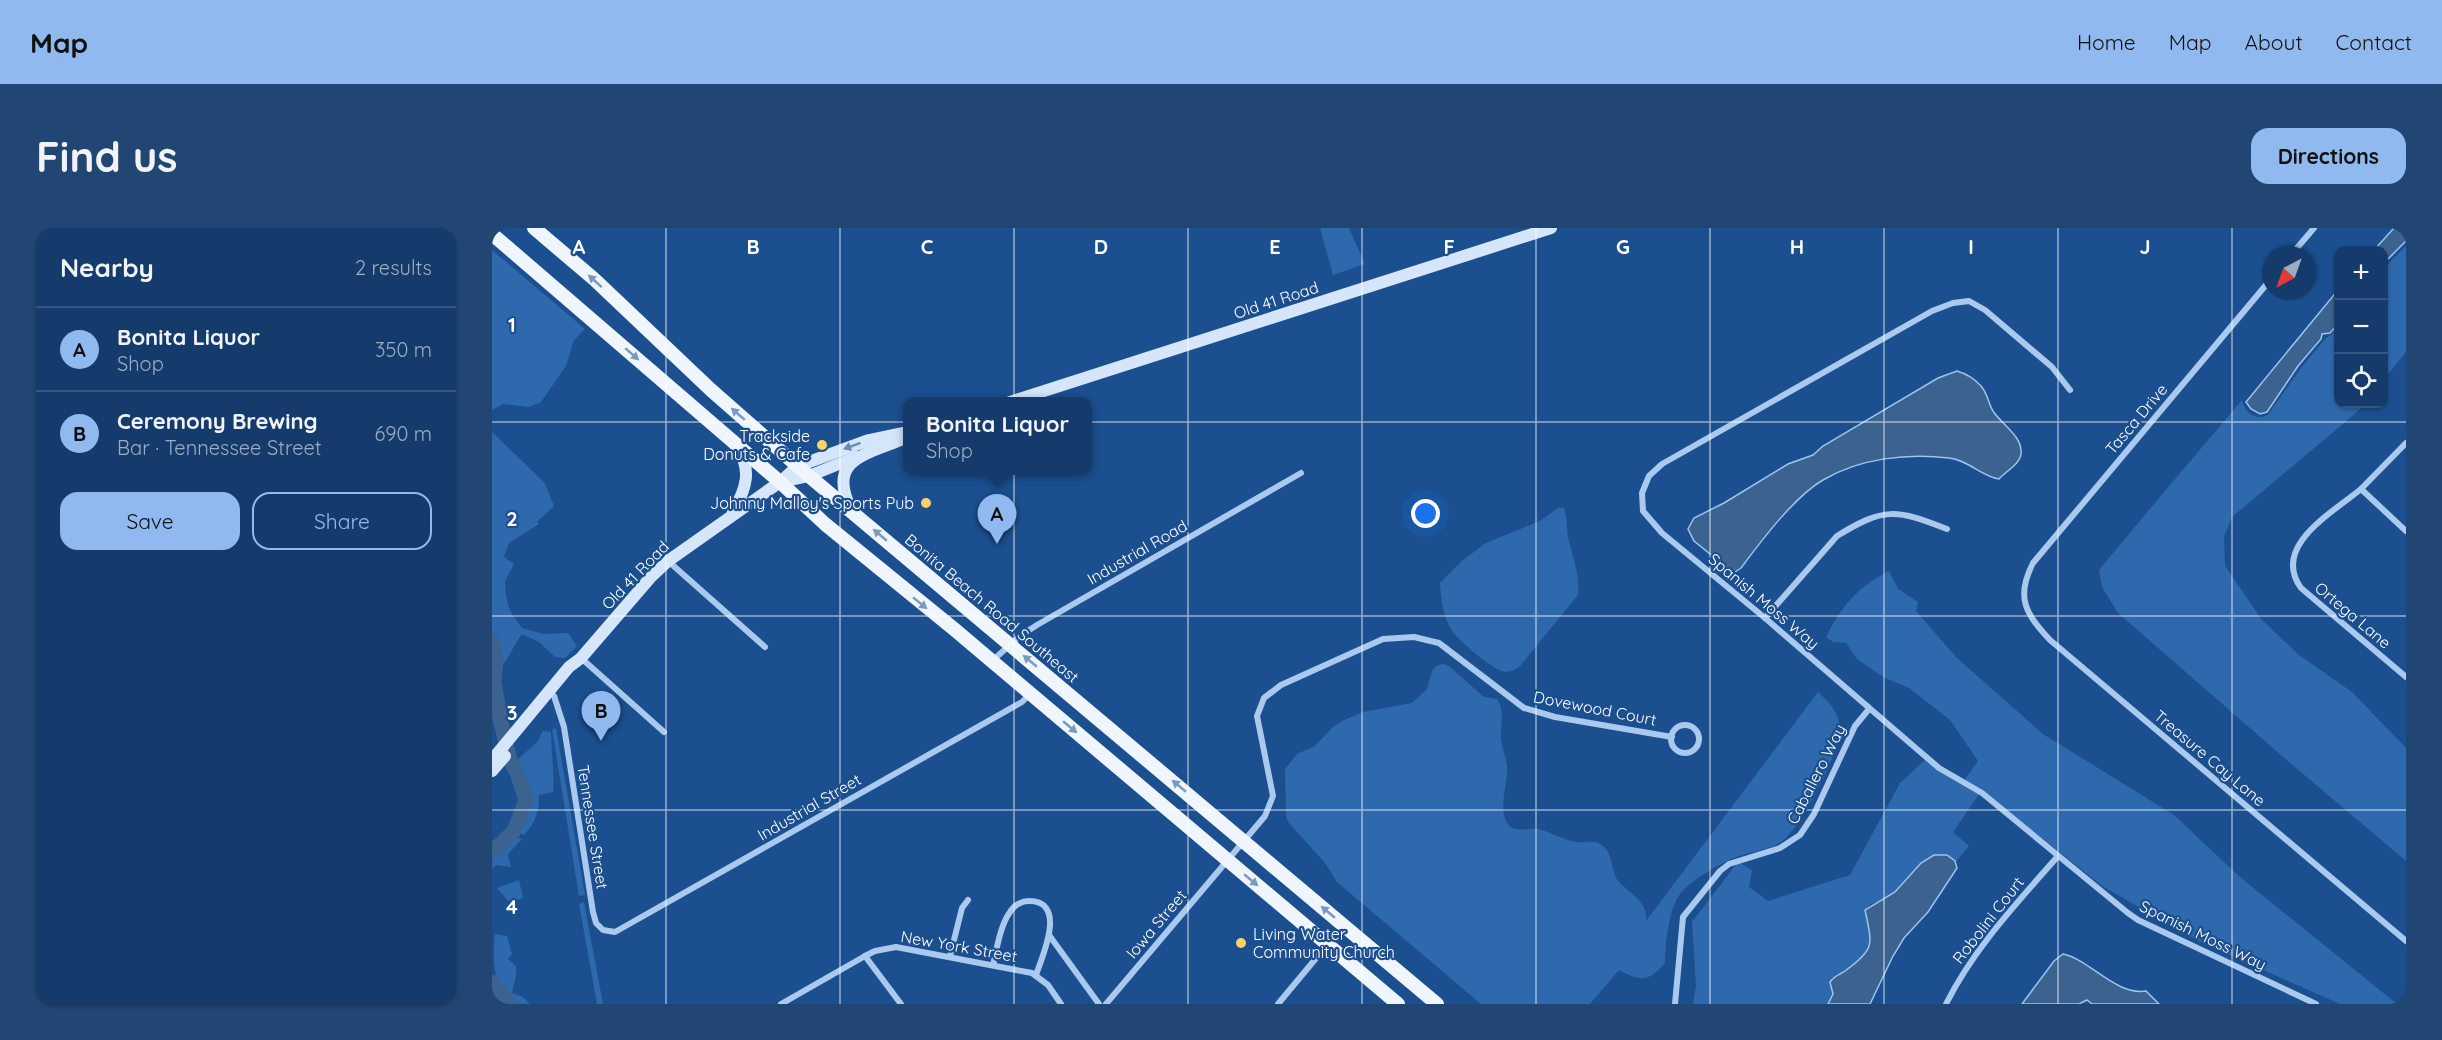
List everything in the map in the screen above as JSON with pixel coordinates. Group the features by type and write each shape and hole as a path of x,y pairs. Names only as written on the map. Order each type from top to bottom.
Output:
{"main road":[{"name":"Bonita Beach Road Southeast","path":"534,228 594,279 711,390 809,476 1437,1004"},
{"path":"492,234 726,435 882,573 992,662 1398,1004"}],"street":[{"path":"2299,246 2314,228"},
{"name":"Old 41 Road","path":"1025,397 1545,229"},
{"name":"Tasca Drive","path":"2026,580 2040,554 2262,290"},
{"name":"Spanish Moss Way","path":"2070,390 2052,368 1985,310 1969,301 1953,303 1932,311 1662,464 1649,476 1642,493 1643,511 1662,533 1765,618 1939,768 1982,793 2138,920 2316,1004"},
{"name":"Old 41 Road","path":"493,766 569,668 581,658 650,578 668,561 780,482 798,466 869,440 903,433"},
{"path":"726,435 741,453 747,472 741,498 730,516"},
{"name":"Old 41 Road","path":"780,482 809,476 903,439"},
{"name":"Ortega Lane","path":"2406,443 2361,489 2300,540 2291,562 2292,572 2301,588 2406,677"},
{"path":"853,512 843,490 842,480 856,457"},
{"name":"Industrial Road","path":"992,662 1011,645 1058,613 1301,472"},
{"path":"2361,489 2406,531"},
{"path":"1765,618 1837,536 1847,528 1895,512 1917,517 1947,529"},
{"path":"668,561 765,647"},
{"name":"Treasure Cay Lane","path":"2026,580 2024,585 2026,611 2050,640 2406,941"},
{"name":"Dovewood Court","path":"1228,861 1265,816 1273,796 1257,716 1264,698 1281,685 1383,639 1414,637 1439,643 1524,708 1555,717 1672,737"},
{"name":"Old 41 Road","path":"519,732 573,674 581,658"},
{"path":"581,658 664,732"},
{"name":"Industrial Street","path":"600,926 603,930 615,932 647,915 1022,702 1030,694"},
{"name":"Tennessee Street","path":"554,696 564,727 592,904 596,922 600,926"},
{"name":"Caballero Way","path":"1675,1004 1683,917 1719,871 1729,864 1780,848 1800,835 1814,814 1855,726 1869,709"},
{"path":"1688,726 1698,734 1699,743 1689,752 1680,752 1673,746 1672,737 1679,727 1688,726"},
{"name":"Robolini Court","path":"1946,1004 1959,980 1988,938 2058,856"},
{"name":"Iowa Street","path":"1106,1004 1228,861"},
{"path":"950,956 962,908 968,900"},
{"path":"993,965 1008,914 1017,905 1027,901 1042,905 1051,919 1049,935 1036,975"},
{"path":"1049,935 1098,1004"},
{"path":"1278,1004 1328,945"},
{"name":"New York Street","path":"781,1004 875,951 896,947 1036,975 1048,985 1061,1004"},
{"path":"865,956 901,1004"}],"shaded area":[{"path":"1320,228 1349,228 1365,264 1333,275"},
{"path":"2394,228 2406,228 2406,241 2388,259 2388,246 2378,246"},
{"path":"2406,246 2406,352 2388,374 2388,300 2388,264"},
{"path":"492,250 585,329 574,340 566,366 541,402 529,407 503,404 492,410"},
{"path":"2334,295 2334,328 2330,333 2322,334 2321,339 2298,366 2267,412 2260,414 2251,409 2246,402"},
{"path":"2334,332 2334,408 2360,408 2232,517 2224,536 2225,566 2262,620 2299,655 2352,692 2406,748 2406,861 2118,613 2102,587 2099,570 2242,400 2245,409 2251,415 2264,417 2268,415 2301,368 2325,339"},
{"path":"1957,371 1964,373 1981,386 1993,411 2019,442 2020,458 1999,479 1949,458 1917,456 1868,462 1837,473 1812,487 1790,508 1741,568 1735,572 1694,541 1688,529 1694,518 1724,503 1788,464 1813,455 1823,446 1938,378"},
{"path":"492,432 545,483 554,506 537,522 539,524 509,543 504,557 514,564 505,581 510,611 522,628 543,634 568,633 577,646 565,658 555,657 539,642 522,634 497,671 492,668"},
{"path":"1558,508 1564,508 1565,512 1568,538 1575,562 1578,595 1520,666 1512,671 1502,671 1475,653 1451,629 1444,613 1440,583 1463,560 1486,543 1540,521"},
{"path":"1889,571 1898,589 1918,602 1916,611 1957,658 2043,734 2174,815 2241,878 2397,1004 2340,1004 2200,942 2102,886 1982,790 1953,832 1969,846 1955,863 1955,861 1908,876 1895,892 1870,905 1864,912 1869,931 1867,948 1860,960 1834,977 1833,994 1828,1004 1693,1004 1696,986 1692,922 1738,862 1752,870 1749,887 1768,901 1850,875 1900,783 1926,759 1962,783 1978,761 1950,720 1909,688 1883,677 1857,659 1846,643 1833,642 1826,637 1852,598 1868,583"},
{"path":"1443,664 1449,666 1484,697 1497,699 1500,704 1501,739 1507,766 1503,806 1506,822 1517,829 1538,829 1572,841 1600,844 1609,854 1616,878 1642,903 1646,921 1818,692 1836,713 1840,730 1833,756 1818,790 1789,834 1773,846 1742,855 1717,866 1690,884 1678,897 1670,920 1665,963 1654,974 1638,978 1619,970 1590,1004 1481,1004 1337,882 1325,863 1286,817 1285,769 1297,754 1315,746 1333,727 1344,720 1363,712 1412,703 1427,689 1432,671 1436,666"},
{"path":"556,728 585,895 579,896 552,729"},
{"path":"543,731 551,732 553,792 539,795 536,816 524,835 518,828 528,795 515,762 537,742"},
{"path":"513,837 522,839 508,854 511,867 496,865 492,869 492,861"},
{"path":"1934,855 1947,855 1955,861 1957,868 1928,912 1904,938 1870,1004 1828,1004 1833,994 1830,982 1867,951 1870,938 1865,910 1895,892 1921,863"},
{"path":"519,880 523,898 510,903 497,888"},
{"path":"584,902 603,1004 597,1004 579,904"},
{"path":"495,934 507,936 512,954 508,959 516,966 512,993 523,997 530,1004 510,1004 500,990 494,962"},
{"path":"2063,954 2073,957 2124,988 2146,991 2159,1004 2092,1004 2087,1000 2079,1004 2022,1004 2054,961"}],"waterway":[{"path":"492,641 496,661 494,681 500,718 510,760 526,800 514,831 492,852"},
{"path":"492,982 509,1004"}],"place":[{"name":"Trackside Donuts & Cafe","path":"822,445"},
{"name":"Johnny Malloy's Sports Pub","path":"926,503"},
{"name":"Bonita Liquor","path":"997,544"},
{"name":"Ceremony Brewing","path":"601,741"},
{"name":"Living Water Community Church","path":"1241,943"}]}
